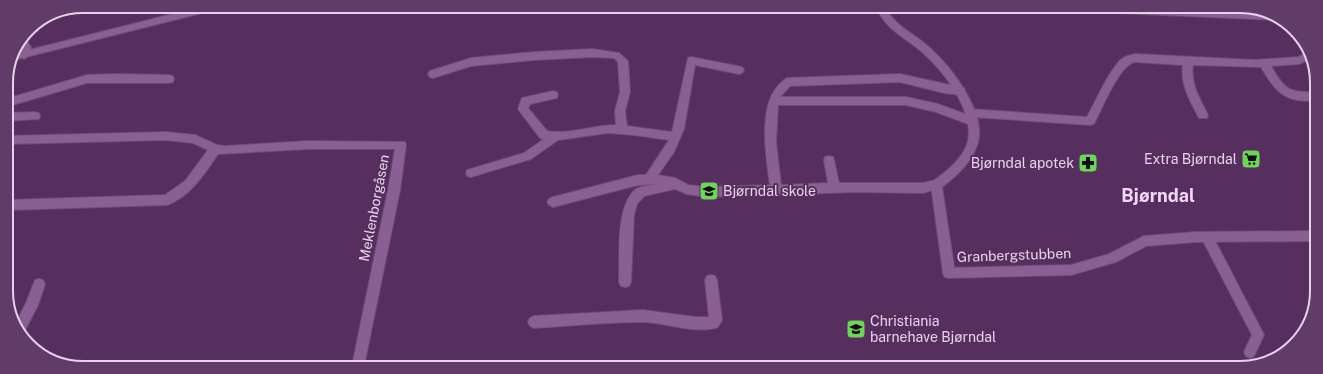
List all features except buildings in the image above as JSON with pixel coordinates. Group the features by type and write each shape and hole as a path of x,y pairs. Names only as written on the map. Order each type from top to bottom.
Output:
{"street":[{"path":"20,56 190,13"},
{"path":"553,202 619,184 638,180 659,179 687,189 706,192 834,188 923,188 936,185 960,165 968,152 974,130 960,91 946,70 925,49 898,30 884,13"},
{"path":"1172,13 1265,17"},
{"path":"20,56 26,47 24,45"},
{"path":"433,74 471,62 534,56 592,53 616,55 623,61 625,74 625,92 620,111 622,130"},
{"path":"774,101 906,101 970,117 1090,121 1119,68 1127,60 1135,58 1264,63 1291,62 1306,59"},
{"path":"649,180 670,149 680,129 691,61 739,70"},
{"path":"1189,61 1187,72 1188,85 1193,99 1203,115"},
{"path":"1264,63 1275,84 1280,90 1290,95 1310,97"},
{"path":"13,101 87,80 118,78 169,79"},
{"path":"776,190 773,173 772,129 774,101 776,95 787,82 900,78 944,89 960,91"},
{"path":"553,95 526,101 523,107 544,135 555,137 607,130 637,130 676,137"},
{"path":"13,117 35,116"},
{"name":"Meklenborgåsen","path":"13,140 166,136 195,139 215,149 225,150 339,144 401,144 394,190 359,361"},
{"path":"471,173 527,156 555,137"},
{"path":"13,205 167,200 179,194 190,185 215,149"},
{"path":"830,160 834,188"},
{"path":"625,282 626,235 628,214 632,202 641,192 675,184"},
{"name":"Granbergstubben","path":"936,185 949,273 1071,270 1112,258 1144,241 1207,237 1310,236"},
{"path":"1207,237 1258,336 1250,352"},
{"path":"534,322 643,316 696,323 714,323 716,320 711,280"},
{"path":"22,325 32,305 39,284"}],"place":[{"name":"Extra Bjørndal","path":"1251,159"},
{"name":"Bjørndal apotek","path":"1088,163"},
{"name":"Bjørndal skole","path":"709,191"},
{"name":"Christiania barnehave Bjørndal","path":"856,329"}],"district":[{"name":"Bjørndal","path":"1158,195"}]}
